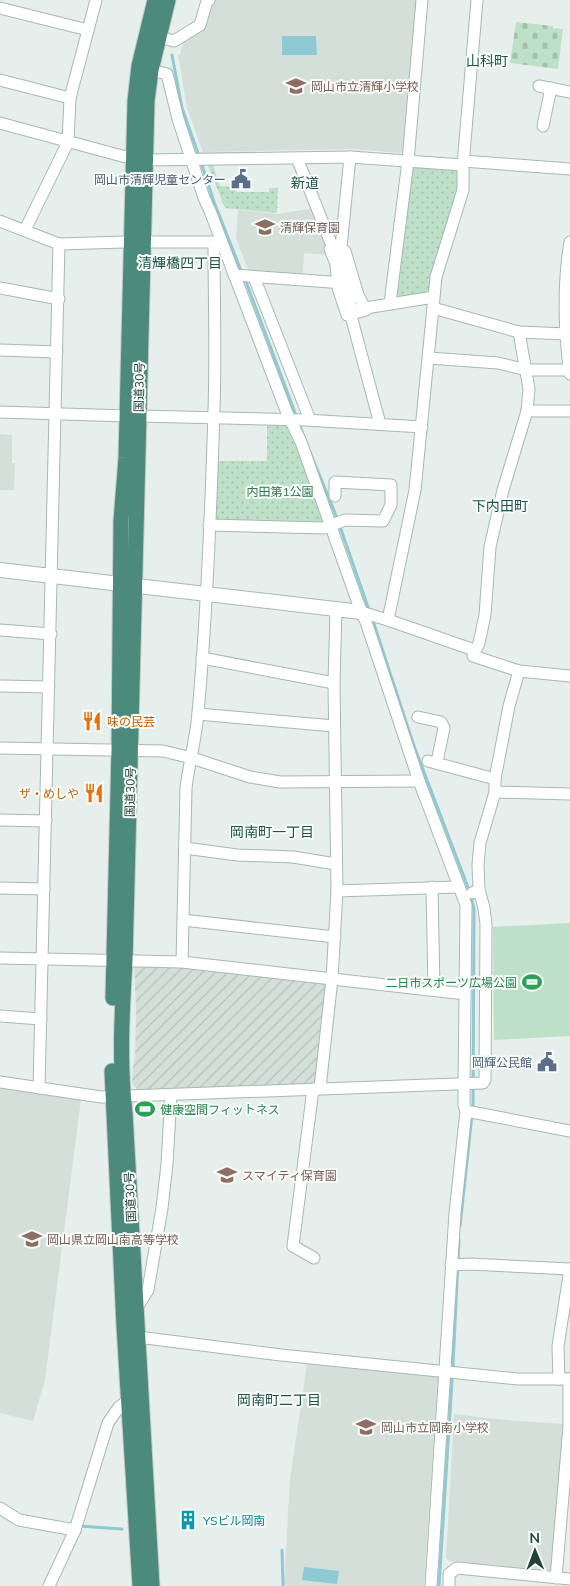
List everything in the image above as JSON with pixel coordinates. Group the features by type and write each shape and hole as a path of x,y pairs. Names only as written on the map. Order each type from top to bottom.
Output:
{"highway":[{"name":"国道30号","path":"131,1338 136,1309 112,1019 120,960 128,584 121,521 126,458 133,416 139,159 136,82 155,0"},
{"name":"国道30号","path":"139,159 151,70 168,0"},
{"name":"国道30号","path":"118,1097 135,1400 152,1586"},
{"name":"国道30号","path":"135,1400 140,1586"}],"street":[{"path":"25,230 68,142 70,98 96,0"},
{"path":"159,37 174,41 200,25 207,1 209,0"},
{"path":"390,303 408,161 422,0"},
{"path":"388,620 415,490 436,278 463,190 463,163 478,0"},
{"path":"0,8 88,30"},
{"path":"151,70 168,74 178,119 197,159 204,198 218,242 207,594 198,714 186,788 182,962"},
{"path":"0,80 70,98"},
{"path":"539,86 570,92"},
{"path":"543,126 551,88"},
{"path":"0,122 68,142 139,159 350,157 570,169"},
{"path":"341,282 338,250 350,157"},
{"path":"297,158 338,250"},
{"path":"0,221 59,244 218,242"},
{"path":"218,242 245,276 300,420 301,442 367,614 366,622 419,781 468,893"},
{"path":"429,358 498,363 527,370 570,372 567,334 567,262 570,242"},
{"path":"40,1088 59,244"},
{"path":"364,308 358,295 345,251 330,250 351,312 380,424"},
{"path":"245,276 341,282"},
{"path":"245,276 300,420"},
{"path":"0,288 59,299"},
{"path":"351,312 390,303 434,303 519,332 567,334"},
{"path":"519,332 527,370 529,390 527,411 490,547 485,615 479,643 472,656 518,671 570,676"},
{"path":"0,350 57,352"},
{"path":"527,411 570,411"},
{"path":"0,412 56,415 300,420 422,428"},
{"path":"209,526 324,528 345,520 382,521 391,505 392,485 336,482 335,496"},
{"path":"0,570 367,614 474,650"},
{"path":"314,1258 293,1246 332,979 337,891 334,781 336,609"},
{"path":"0,630 51,634"},
{"path":"202,658 334,683"},
{"path":"518,671 509,706 495,779 495,792 480,843 478,866 468,893 466,905 469,1084 464,1105 471,1112 570,1131"},
{"path":"0,686 49,687"},
{"path":"198,714 334,726"},
{"path":"418,717 441,722 444,728 433,762 495,779"},
{"path":"0,748 162,751 192,758 250,777 280,782 419,781"},
{"path":"495,792 570,794"},
{"path":"0,820 46,821"},
{"path":"185,848 236,855 293,857 336,864"},
{"path":"0,1082 96,1097 483,1083 485,1080 486,916 483,900 468,893 432,887 337,891"},
{"path":"432,887 434,990"},
{"path":"0,888 44,890"},
{"path":"183,920 334,937"},
{"path":"0,958 182,962 466,994"},
{"path":"0,1016 41,1019"},
{"path":"136,1309 148,1290 160,1217 167,1164 171,1095"},
{"path":"431,1586 456,1266 458,1174 471,1112"},
{"path":"456,1266 470,1264 570,1269 558,1346 566,1379 569,1426 556,1578"},
{"path":"131,1338 281,1356 518,1379 566,1379"},
{"path":"49,1586 76,1527 108,1423 120,1407 135,1400"},
{"path":"0,1508 19,1520 76,1527"},
{"path":"448,1586 449,1574 457,1568 570,1579"}],"shaded area":[{"name":"岡山市立清輝小学校","path":"214,0 418,0 405,151 401,153 354,149 203,152 187,108 178,55 180,55 184,40"},
{"path":"314,208 331,255 304,253 303,275 249,272 236,238 238,210 278,214"},
{"path":"0,434 12,435 12,463 15,463 14,490 0,490"},
{"path":"134,964 185,965 328,982 317,1084 139,1091 132,1084 136,1012"},
{"name":"岡山県立岡山南高等学校","path":"0,1086 81,1099 45,1380 33,1421 0,1413"},
{"name":"岡山市立岡南小学校","path":"307,1364 438,1376 424,1586 284,1585 290,1479"},
{"path":"454,1414 565,1424 552,1571 449,1561 446,1558"}],"green space":[{"path":"516,22 563,29 558,69 510,63"},
{"path":"212,162 220,186 234,187 237,192 269,192 269,188 278,188 277,213 225,208 207,163"},
{"path":"417,166 454,169 458,173 458,190 430,278 430,288 425,293 397,298 394,296 410,170"},
{"name":"内田第1公園","path":"267,423 287,424 293,429 326,522 323,524 219,522 213,517 216,461 267,461"},
{"name":"二日市スポーツ広場公園","path":"570,923 570,1036 494,1040 493,927"}],"water":[{"path":"282,36 316,36 317,55 282,55"},
{"path":"304,1567 339,1571 337,1584 302,1580"}],"waterway":[{"path":"172,55 182,108 199,156"},
{"path":"201,162 214,202 242,273"},
{"path":"245,279 304,437"},
{"path":"310,452 337,518 369,610"},
{"path":"372,618 414,746 469,890 474,909 473,1109"},
{"path":"460,1226 472,1115"},
{"path":"439,1586 459,1240"},
{"path":"79,1526 122,1529"},
{"path":"282,1550 283,1585"}],"place":[{"name":"岡山市立清輝小学校","path":"296,86"},
{"name":"岡山市清輝児童センター","path":"241,179"},
{"name":"清輝保育園","path":"265,227"},
{"name":"味の民芸","path":"92,721"},
{"name":"ザ・めしや","path":"94,793"},
{"name":"二日市スポーツ広場公園","path":"532,982"},
{"name":"岡輝公民館","path":"547,1062"},
{"name":"健康空間フィットネス","path":"145,1109"},
{"name":"スマイティ保育園","path":"227,1175"},
{"name":"岡山県立岡山南高等学校","path":"32,1239"},
{"name":"岡山市立岡南小学校","path":"366,1427"},
{"name":"YSビル岡南","path":"188,1520"}],"district":[{"name":"山科町","path":"487,61"},
{"name":"新道","path":"305,183"},
{"name":"清輝橋四丁目","path":"180,263"},
{"name":"下内田町","path":"500,506"},
{"name":"岡南町一丁目","path":"272,832"},
{"name":"岡南町二丁目","path":"279,1400"}]}
